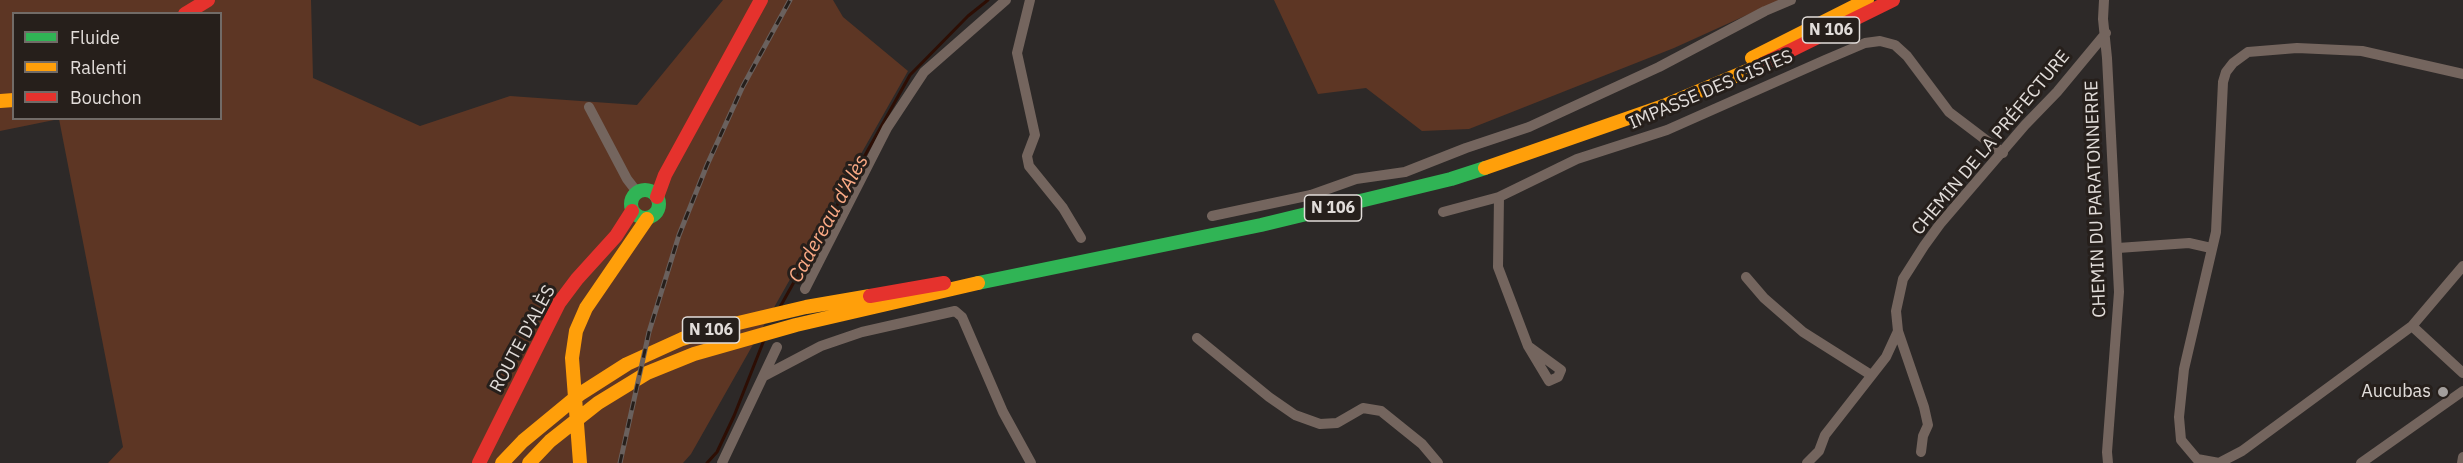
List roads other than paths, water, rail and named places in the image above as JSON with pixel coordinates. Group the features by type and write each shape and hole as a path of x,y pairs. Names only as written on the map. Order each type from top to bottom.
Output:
{"main road":[{"path":"188,12 208,0"},
{"path":"580,463 572,358 576,331 586,308 632,238 647,219 658,211 647,193 664,175 760,0"},
{"name":"N 106","path":"1644,111 1867,0"},
{"name":"N 106","path":"529,463 577,418 620,388 647,373 694,354 762,334 1013,275 1250,228 1422,187 1531,154 1665,105 1770,61 1893,0"},
{"name":"ROUTE D'ALÈS","path":"479,463 560,303 577,279 616,236 632,211 630,203 647,193"},
{"path":"632,211 638,218 647,219"},
{"name":"N 106","path":"502,463 523,441 575,398 627,364 652,352 717,328 806,307 948,282 1013,275"}],"street":[{"path":"805,289 887,128 924,72 1006,0"},
{"path":"1030,0 1017,53 1035,135 1027,156 1029,166 1063,208 1081,238"},
{"path":"1212,216 1311,195 1356,179 1405,172 1528,127 1659,68 1765,11 1791,0"},
{"name":"CHEMIN DU PARATONNERRE","path":"2106,2 2103,19 2106,33 2118,248 2117,334 2108,463"},
{"name":"CHEMIN DE LA PRÉFECTURE","path":"1807,463 1819,451 1825,435 1886,357 1898,331 1896,311 1903,279 1940,224 2106,33"},
{"name":"IMPASSE DES CISTES","path":"1443,212 1499,197 1577,159 1667,130 1855,47 1880,41 1895,45 1907,56 1949,112 2003,153"},
{"path":"2463,74 2362,51 2297,48 2248,52 2226,72 2223,82 2216,232 2184,369 2179,404 2181,440 2197,459 2219,463 2242,451 2412,326 2463,266"},
{"path":"589,107 627,179 647,193"},
{"path":"1499,197 1498,267 1528,346"},
{"path":"2118,248 2189,243 2211,248"},
{"path":"1746,277 1764,298 1803,332 1871,375"},
{"path":"764,376 821,346 862,332 958,311 1003,412 1031,463"},
{"path":"2412,326 2463,373"},
{"path":"1898,331 1928,425 1923,436 1921,452"},
{"path":"1197,338 1269,397 1295,415 1320,424 1337,423 1363,408 1381,411 1422,444 1438,463"},
{"path":"722,463 777,347"},
{"path":"2361,463 2463,391"},
{"path":"2462,463 2463,458"}],"waterway":[{"name":"Cadereau d'Alès","path":"780,307 910,75 968,16 988,0"},
{"name":"Cadereau d'Alès","path":"707,463 717,452 734,416 764,340"}],"railway":[{"path":"620,463 649,332 679,235 707,165 743,86 790,0"}],"place":[{"name":"Aucubas","path":"2443,392"}]}
